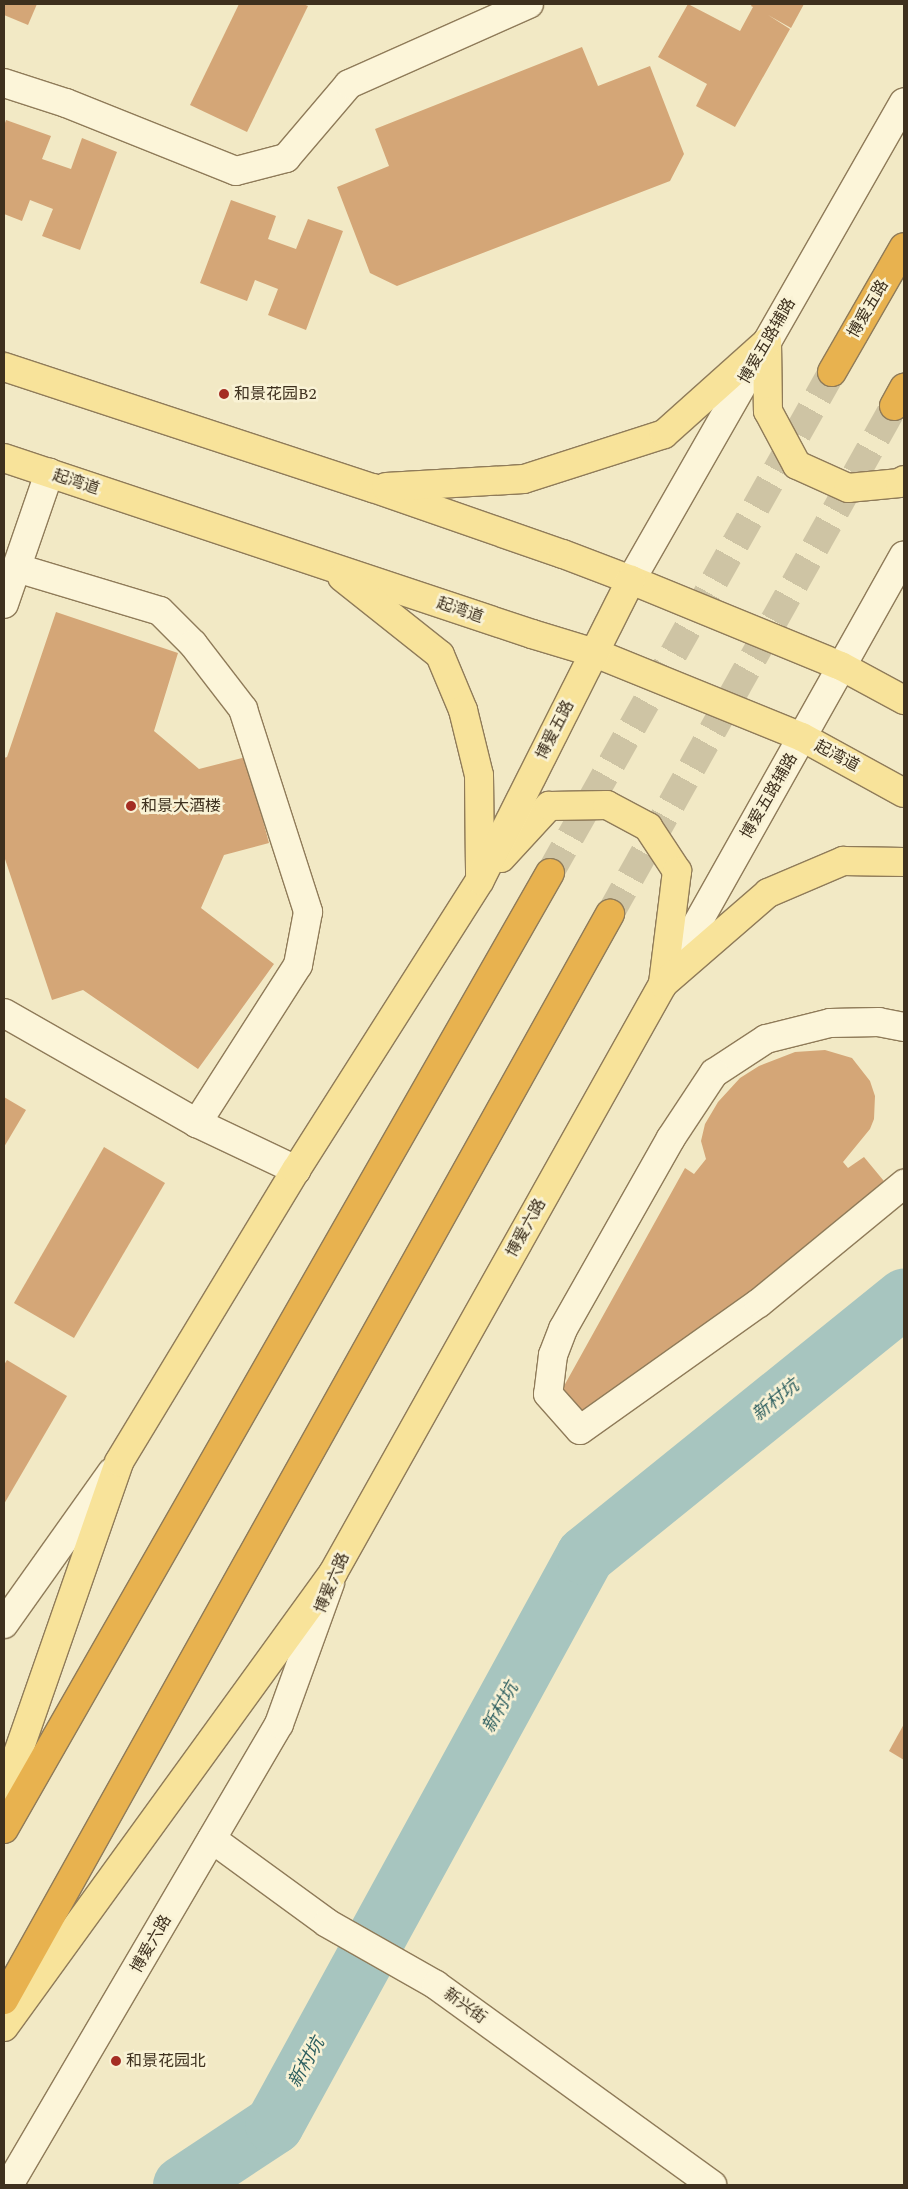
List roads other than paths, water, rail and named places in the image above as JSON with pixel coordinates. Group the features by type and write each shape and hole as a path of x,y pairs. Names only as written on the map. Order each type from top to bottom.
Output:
{"highway":[{"name":"博爱五路","path":"832,372 904,247"},
{"path":"4,1829 550,873"},
{"path":"4,2000 610,914"}],"main road":[{"path":"767,342 768,411 797,465 848,488 900,483 904,480"},
{"path":"373,488 524,479 664,434 767,342"},
{"path":"4,367 373,488 632,580 841,666 904,700"},
{"name":"起湾道","path":"4,458 532,634 595,653 802,737 904,794"},
{"path":"327,565 440,655 463,710 479,775 480,880"},
{"name":"博爱五路","path":"480,880 632,580"},
{"path":"4,1793 119,1462 296,1170 480,880 549,806 607,805 648,827 677,871 663,984"},
{"path":"663,984 768,893 843,861 904,862"},
{"name":"博爱六路","path":"333,1573 663,984"},
{"path":"4,2027 333,1573"}],"street":[{"path":"4,83 66,103 236,171 286,158 349,84 529,4"},
{"name":"博爱五路辅路","path":"632,580 904,102"},
{"path":"4,604 49,473"},
{"name":"博爱五路辅路","path":"663,984 904,555"},
{"path":"17,568 160,611 193,644 243,709 308,912 298,965 197,1123"},
{"path":"4,1013 197,1123 296,1170"},
{"path":"904,1027 879,1022 830,1023 766,1039 714,1073 671,1138 563,1329 553,1355 548,1394 580,1430 759,1302 904,1184"},
{"path":"4,1624 119,1462"},
{"name":"博爱六路","path":"14,2177 279,1724 333,1573"},
{"name":"新兴街","path":"212,1839 327,1923 436,1985 712,2185"}],"waterway":[{"name":"新村坑","path":"182,2185 274,2124 585,1555 904,1298"}],"tunnel":[{"path":"550,873 832,372"},
{"path":"610,914 894,406"}],"place":[{"name":"和景花园B2","path":"224,394"},
{"name":"和景大酒楼","path":"131,806"},
{"name":"和景花园北","path":"116,2061"}]}
